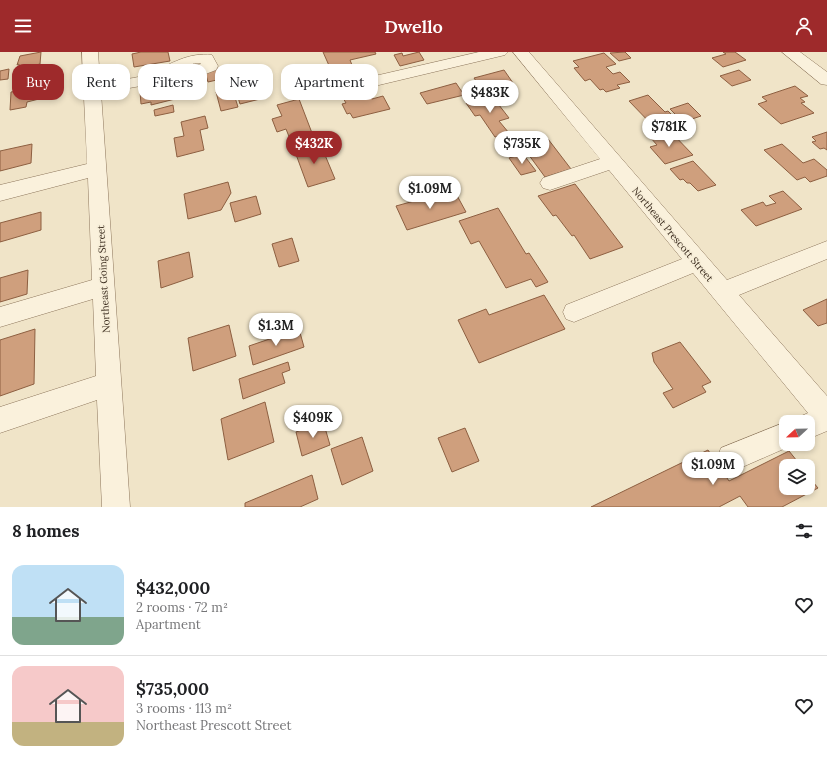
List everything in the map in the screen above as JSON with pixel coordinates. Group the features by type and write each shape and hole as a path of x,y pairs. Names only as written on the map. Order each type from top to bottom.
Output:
{"street":[{"name":"Northeast Going Street","path":"90,52 91,64"},
{"path":"380,80 500,52"},
{"name":"Northeast Prescott Street","path":"520,52 827,417"},
{"path":"790,52 827,80"},
{"name":"Northeast Going Street","path":"93,100 116,507"},
{"path":"550,183 612,162"},
{"path":"0,193 96,169"},
{"path":"722,292 827,250"},
{"path":"574,312 697,262"},
{"path":"0,317 103,286"},
{"path":"0,420 109,384"},
{"path":"815,423 827,417"},
{"path":"731,458 779,438"}],"building":[{"path":"41,52 40,64 17,64 20,56"},
{"path":"141,52 168,52 170,61 152,64 138,64 138,66 134,67 132,54"},
{"path":"323,52 375,52 376,54 350,60 352,64 328,64"},
{"path":"419,52 424,60 400,66 394,55 402,53 403,56"},
{"path":"625,52 631,58 619,61 610,53"},
{"path":"723,52 735,52 746,60 723,67 712,58 726,54"},
{"path":"604,53 616,64 606,67 613,74 620,72 630,82 617,85 620,88 606,92 603,89 600,90 590,79 585,81 574,68 579,67 573,61"},
{"path":"9,69 8,79 0,80 0,71"},
{"path":"215,70 215,80 208,82 207,72"},
{"path":"504,70 513,83 483,91 474,78"},
{"path":"739,70 751,80 732,86 720,76"},
{"path":"456,83 464,95 427,104 420,93"},
{"path":"795,86 808,96 800,98 805,102 801,103 814,113 781,124 758,104 767,101 762,97"},
{"path":"11,92 12,100 35,100 27,102 26,107 10,110"},
{"path":"648,95 665,112 668,111 677,120 654,127 629,101"},
{"path":"383,96 390,109 353,118 350,113 347,114 342,104 346,103 344,100 378,100 378,97"},
{"path":"492,96 509,118 499,121 509,133 495,137 480,115 475,116 466,103"},
{"path":"141,100 171,100 151,105 151,102 141,104"},
{"path":"218,100 236,100 238,107 221,111"},
{"path":"239,100 256,100 240,104"},
{"path":"299,100 312,133 290,139 286,129 277,132 272,119 282,116 277,105"},
{"path":"688,103 701,116 683,122 670,109"},
{"path":"173,105 174,112 155,116 154,110"},
{"path":"205,116 208,128 200,130 204,150 177,157 174,138 184,136 181,122"},
{"path":"670,131 693,155 665,164 650,147 657,145 650,137"},
{"path":"827,132 827,150 824,148 820,149 812,142 816,141 812,137"},
{"path":"548,139 571,169 545,177 523,147"},
{"path":"316,143 321,156 325,155 335,179 308,187 294,149"},
{"path":"32,144 31,163 0,171 0,151"},
{"path":"782,144 803,163 814,159 827,170 827,176 810,182 805,177 797,180 764,150"},
{"path":"523,154 536,171 521,175 509,158"},
{"path":"693,161 716,185 698,191 690,183 687,183 683,179 680,180 670,169"},
{"path":"228,182 231,193 221,210 188,219 184,194"},
{"path":"575,184 623,247 590,259 574,235 572,236 556,215 553,216 538,196"},
{"path":"454,190 466,212 407,230 396,206"},
{"path":"783,191 802,209 756,226 741,210 763,202 766,206 776,203 769,196"},
{"path":"256,196 261,214 235,222 230,203"},
{"path":"498,208 526,254 529,253 548,282 536,287 531,279 506,288 479,241 471,244 459,221"},
{"path":"41,212 41,230 0,242 0,223"},
{"path":"292,238 299,261 279,267 272,244"},
{"path":"189,252 193,277 161,288 158,261"},
{"path":"28,270 27,294 0,302 0,278"},
{"path":"544,295 565,329 479,363 458,320 486,309 489,315"},
{"path":"827,299 827,323 818,326 803,310"},
{"path":"229,325 236,356 193,371 188,338"},
{"path":"35,329 34,384 0,396 0,340"},
{"path":"299,329 304,347 253,365 249,346"},
{"path":"680,342 711,382 702,386 706,392 673,408 663,393 673,389 654,362 652,353"},
{"path":"288,362 290,370 282,373 285,383 243,399 239,379"},
{"path":"265,402 274,442 228,460 221,419"},
{"path":"323,421 330,445 302,456 296,432"},
{"path":"465,428 479,461 452,472 438,438"},
{"path":"362,437 373,471 342,485 331,449"},
{"path":"708,450 729,481 789,451 795,459 779,459 779,495 805,495 782,507 748,507 740,496 719,507 591,507"},
{"path":"312,475 318,499 300,507 245,507 245,503"}]}
